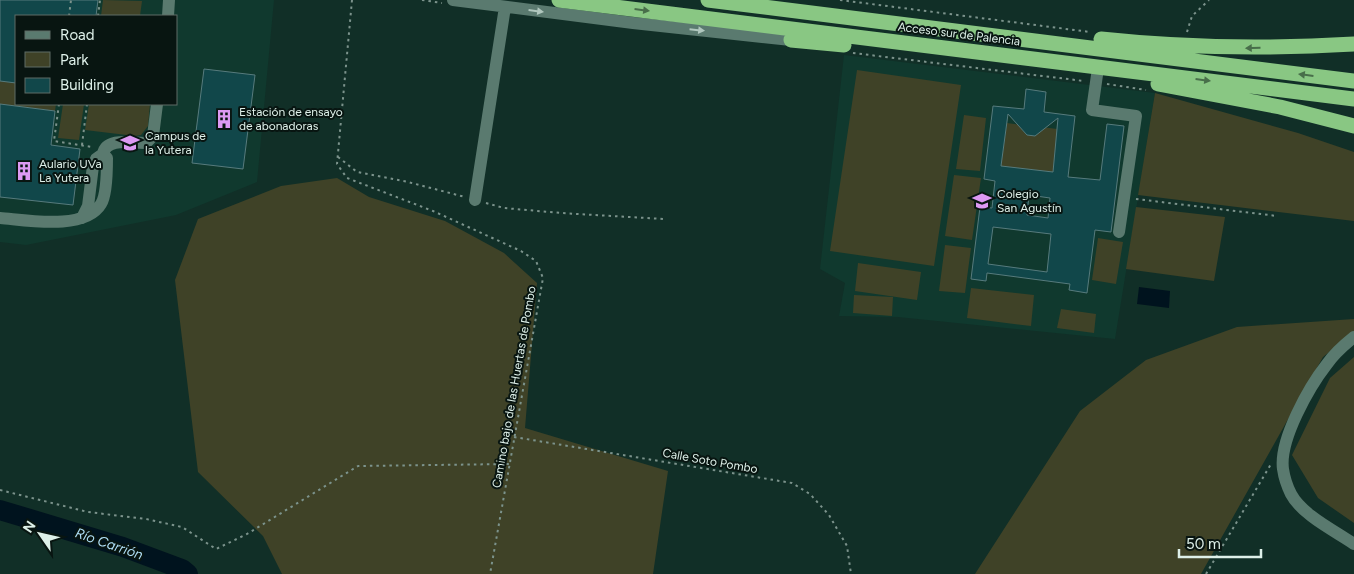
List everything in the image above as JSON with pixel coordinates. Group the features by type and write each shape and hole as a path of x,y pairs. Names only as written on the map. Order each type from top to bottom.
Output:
{"highway":[{"name":"Acceso sur de Palencia","path":"559,0 1354,99"},
{"name":"Acceso sur de Palencia","path":"708,0 1354,81"},
{"path":"772,0 799,4 861,20 920,18 1042,34 1175,46 1241,48 1354,44"},
{"path":"791,40 864,47 908,43"},
{"path":"928,45 979,61 1096,79 1176,87 1270,105 1354,126"}],"lane":[{"path":"168,15 170,0"},
{"path":"452,2 791,40"},
{"path":"475,200 505,7"},
{"path":"1096,79 1092,110 1136,116 1119,232"},
{"path":"0,218 56,222 82,218 94,212 102,204 107,164 104,151 107,144 146,142 152,136 157,105"},
{"path":"1354,337 1340,348 1327,364 1294,420 1284,447 1283,469 1292,495 1305,511 1354,544"}],"path":[{"path":"69,15 71,0"},
{"path":"98,15 100,0"},
{"name":"Camino bajo de las Huertas de Pombo","path":"352,0 337,164 347,178 433,211 522,250 536,261 543,278 490,574"},
{"path":"422,0 452,2"},
{"path":"1187,32 1192,16 1210,0"},
{"path":"849,53 1096,79 1148,90"},
{"path":"59,105 54,141 82,145 104,151"},
{"path":"82,145 87,105"},
{"path":"338,157 357,172 408,182 504,208 664,219"},
{"path":"1124,199 1144,199 1276,216"},
{"name":"Calle Soto Pombo","path":"514,436 792,483 810,494 829,515 847,546 851,574"},
{"path":"1208,573 1273,460"},
{"path":"0,490 88,512 146,519 182,527 216,549 247,534 358,466 509,464"}],"shaded area":[{"name":"Campus de la Yutera","path":"0,0 274,0 257,182 176,215 26,245 0,242"},
{"name":"Colegio San Agustín","path":"844,55 1155,93 1115,339 898,317 839,316 845,283 820,269"}],"green space":[{"path":"103,0 142,1 140,15 101,15"},
{"path":"857,70 961,85 934,266 830,251"},
{"path":"0,81 15,83 15,105 56,105 55,111 0,104"},
{"path":"1155,93 1298,133 1354,152 1354,221 1138,195"},
{"path":"63,105 84,105 79,140 58,138"},
{"path":"89,105 150,105 148,126 141,135 135,136 85,130"},
{"path":"964,115 986,118 980,171 956,169"},
{"path":"1007,123 1022,125 1022,130 1027,135 1035,136 1042,127 1057,129 1053,172 1001,166"},
{"path":"954,175 981,178 972,240 945,236"},
{"path":"337,178 369,197 445,221 504,253 537,283 525,428 668,471 653,574 282,574 263,536 198,472 175,280 198,219 281,186"},
{"path":"1136,207 1225,217 1214,281 1126,269"},
{"path":"1098,238 1123,242 1116,284 1092,280"},
{"path":"945,245 971,248 965,293 939,291"},
{"path":"858,263 921,272 917,300 855,291"},
{"path":"971,288 1034,295 1031,326 967,318"},
{"path":"854,295 893,297 892,316 853,313"},
{"path":"1061,309 1096,314 1094,333 1057,328"},
{"path":"1354,319 1354,332 1323,357 1201,574 975,574 1080,411 1146,360 1237,327"},
{"path":"1354,357 1354,523 1318,498 1292,455 1330,378"}],"water":[{"path":"1139,287 1170,291 1169,308 1137,304"}],"building":[{"path":"0,0 98,0 96,15 15,15 15,83 0,81"},
{"name":"Estación de ensayo de abonadoras","path":"204,69 255,75 243,169 192,163"},
{"path":"1026,89 1046,92 1044,112 1075,116 1068,177 1100,180 1107,124 1124,126 1111,232 1095,230 1087,293 1069,290 1070,284 987,273 986,281 971,279 980,207 992,208 995,181 984,179 993,106 1024,109","holes":["1008,114 1027,135 1035,136 1058,118 1053,172 1001,166","1029,195 1050,198 1048,218 1027,215","993,227 1051,234 1047,272 988,264"]},
{"name":"Aulario UVa La Yutera","path":"0,104 55,111 51,145 80,149 73,205 0,197"}],"waterway":[{"name":"Río Carrión","path":"0,510 123,547 182,569 188,574"}],"place":[{"name":"Estación de ensayo de abonadoras","path":"224,119"},
{"name":"Campus de la Yutera","path":"130,143"},
{"name":"Aulario UVa La Yutera","path":"24,171"},
{"name":"Colegio San Agustín","path":"982,201"}]}
